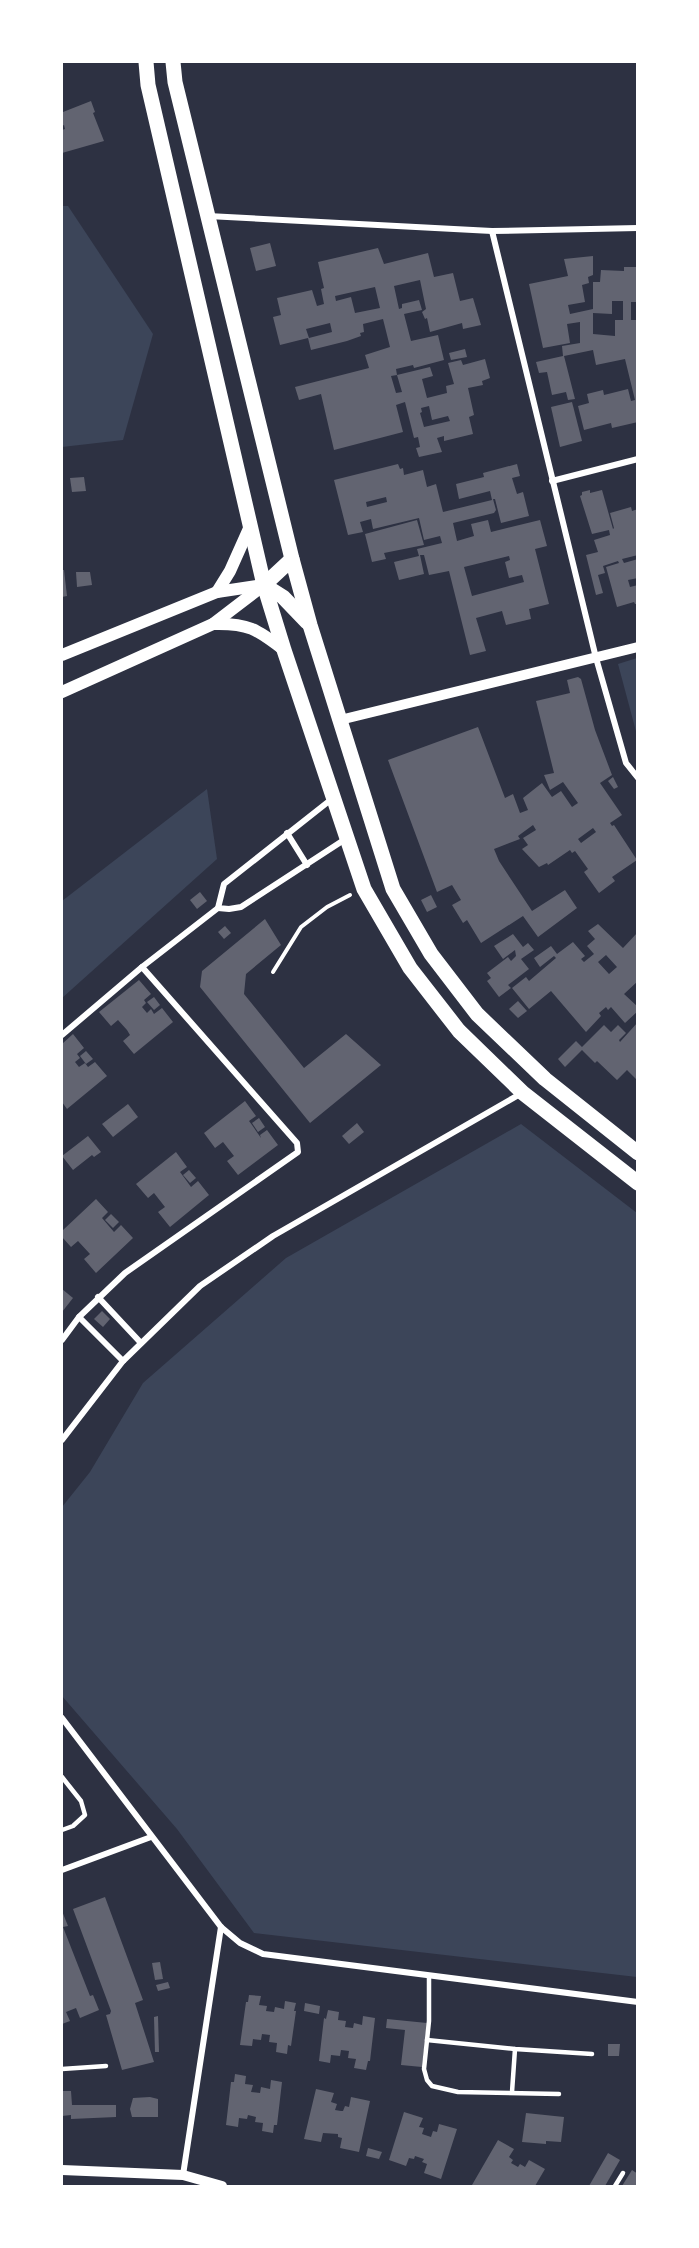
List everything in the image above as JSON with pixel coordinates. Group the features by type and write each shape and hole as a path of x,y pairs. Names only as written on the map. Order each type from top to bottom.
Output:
{"main road":[{"path":"146,62 148,85 264,585 364,889 410,968 452,1022 523,1093 638,1183"},
{"path":"173,62 175,82 292,559 310,625 393,889 431,954 477,1014 545,1079 638,1153"},
{"path":"217,592 230,571 251,524"},
{"path":"62,692 213,624 264,585 292,559"},
{"path":"62,655 217,592 264,585 283,597 310,625"},
{"path":"213,624 250,627 284,650"}],"street":[{"path":"208,216 492,231 638,228"},
{"path":"492,231 597,658 626,763 638,778"},
{"path":"552,482 638,459"},
{"path":"340,720 638,646"},
{"path":"62,1035 142,967 218,908 224,884 334,796"},
{"path":"287,833 307,865"},
{"path":"218,908 241,907 348,838"},
{"path":"62,1340 79,1317 125,1273 298,1152 297,1143 142,967"},
{"path":"62,1440 123,1362 200,1286 273,1236 523,1093"},
{"path":"98,1297 141,1343"},
{"path":"79,1317 123,1362"},
{"path":"62,1718 221,1927 240,1943 263,1954 638,2002"},
{"path":"62,1870 151,1837"},
{"path":"183,2175 221,1927"},
{"path":"62,2170 183,2175 222,2187"}],"lane":[{"path":"62,1777 81,1801 85,1815 73,1826 62,1830"},
{"path":"429,1977 424,2069 427,2080 432,2086 458,2092 559,2094"},
{"path":"427,2040 592,2054"},
{"path":"512,2092 515,2049"},
{"path":"62,2069 106,2066"},
{"path":"615,2187 623,2173"}],"path":[{"path":"273,972 301,927 327,907 364,889"}],"shaded area":[{"path":"62,206 68,206 153,334 123,440 62,447"},
{"path":"638,658 637,735 618,664"},
{"path":"207,789 217,859 62,998 62,901"},
{"path":"521,1124 637,1213 637,1977 254,1933 177,1829 62,1696 62,1507 90,1472 143,1383 286,1258"}],"building":[{"path":"91,101 95,112 93,113 104,141 62,153 62,130 65,129 64,125 62,126 62,107 63,112"},
{"path":"270,243 276,266 256,271 250,248"},
{"path":"378,248 384,264 428,253 434,277 453,273 460,301 473,298 481,325 463,329 462,323 430,332 427,318 425,319 422,312 426,309 420,280 394,286 399,309 402,308 402,304 419,300 422,310 404,314 411,341 438,335 444,360 414,368 413,365 396,369 397,375 430,367 433,376 422,379 427,398 447,393 446,386 454,384 448,363 461,360 463,365 485,359 490,378 482,381 483,385 468,388 474,415 469,417 473,434 444,441 444,436 437,438 442,452 419,457 416,448 420,447 418,437 414,438 405,402 396,405 403,432 334,450 321,394 299,400 295,387 369,368 365,355 390,347 383,319 363,324 364,332 360,333 361,336 347,341 311,350 308,338 280,345 273,317 281,315 277,298 312,290 317,306 324,304 321,289 324,288 318,262","holes":["375,287 380,308 355,313 351,297 336,301 335,296","330,323 332,332 309,338 306,329","397,375 402,392 396,393 391,376","429,406 432,420 448,416 450,421 424,427 421,408"]},
{"path":"593,256 593,275 588,277 589,283 582,285 585,302 568,305 570,314 593,309 593,282 600,282 601,270 624,271 624,267 638,267 638,302 631,302 631,320 638,320 638,422 612,428 611,423 584,430 578,406 589,403 587,394 603,390 604,395 628,389 631,401 635,400 625,359 596,365 593,350 564,356 575,399 568,400 566,392 552,395 547,372 539,373 536,362 563,356 562,346 580,343 580,322 567,324 570,343 543,348 529,284 568,276 564,259","holes":["612,301 623,301 623,320 615,320 615,336 593,334 593,313 612,314"]},
{"path":"465,349 467,357 451,360 449,353"},
{"path":"572,402 582,441 560,447 551,407"},
{"path":"398,464 400,469 403,468 404,475 423,470 427,487 436,484 443,512 492,500 490,491 459,499 456,484 484,477 483,473 517,464 520,476 512,478 517,494 523,492 529,516 501,523 495,499 493,499 496,510 494,513 453,523 457,541 474,536 471,524 488,520 491,532 540,520 547,546 535,549 549,604 529,609 531,619 506,625 502,611 476,618 486,651 470,655 449,571 429,575 424,555 420,555 424,574 399,580 394,562 419,556 417,549 442,543 440,536 424,540 419,518 373,529 371,519 360,522 363,532 348,535 334,480","holes":["386,497 387,502 367,507 366,502","509,556 510,560 505,562 509,578 522,575 524,582 472,596 464,567"]},
{"path":"84,477 86,491 72,492 70,478"},
{"path":"590,490 590,493 602,490 613,529 610,513 631,507 632,511 638,509 638,555 622,559 624,563 638,559 638,578 628,580 630,587 638,585 638,604 634,602 617,607 606,567 619,563 618,561 603,566 605,573 598,575 603,593 596,595 586,555 598,552 594,540 610,535 609,530 592,534 580,496 582,492"},
{"path":"417,520 424,545 384,553 386,559 372,562 365,534"},
{"path":"62,570 64,570 67,596 62,597"},
{"path":"76,572 90,572 92,585 77,587"},
{"path":"578,677 581,679 595,730 612,775 600,783 622,815 610,823 614,825 637,860 612,877 615,881 599,893 584,872 588,869 575,851 572,853 570,850 548,865 547,863 539,867 522,849 528,845 523,838 536,830 533,825 518,836 520,839 494,849 499,861 532,911 565,890 577,908 538,937 523,916 481,943 467,920 463,923 452,905 461,900 452,885 437,892 388,760 478,727 505,798 513,794 520,813 528,810 523,798 542,783 552,797 561,791 572,807 578,803 563,782 550,790 544,775 554,773 536,701 570,693 567,680","holes":["593,828 596,832 581,843 578,839"]},
{"path":"613,777 618,787 614,789 608,781"},
{"path":"200,892 207,901 197,909 190,900"},
{"path":"431,895 437,907 427,912 421,900"},
{"path":"265,919 281,945 246,974 244,994 304,1068 346,1034 381,1065 310,1123 200,987 202,971"},
{"path":"598,924 623,948 638,932 638,981 624,994 638,1007 638,1011 625,1023 611,1007 608,1010 606,1007 586,1032 551,991 529,1009 512,988 526,977 529,981 556,958 554,956 540,967 534,958 551,946 557,954 573,942 585,956 581,959 584,962 594,954 587,946 595,939 588,931","holes":["606,955 617,967 609,974 598,962"]},
{"path":"225,926 231,933 224,939 218,932"},
{"path":"513,934 523,947 528,943 534,950 521,959 529,969 508,985 511,988 499,997 487,981 491,978 487,973 508,957 511,961 516,956 515,950 503,959 494,946"},
{"path":"139,980 151,994 144,1000 146,1003 142,1007 147,1013 151,1009 154,1014 162,1008 173,1022 134,1054 123,1041 130,1035 127,1030 118,1020 111,1026 99,1012"},
{"path":"154,997 160,1005 154,1010 147,1002"},
{"path":"518,1001 527,1011 518,1018 509,1009"},
{"path":"638,1022 636,1059 638,1081 627,1070 617,1080 582,1050 565,1067 558,1059 576,1041 582,1047 604,1025 611,1032 618,1025 626,1033 619,1040 620,1042"},
{"path":"73,1034 84,1048 77,1054 80,1058 75,1062 79,1067 85,1063 88,1067 95,1062 107,1076 67,1109 62,1102 62,1044"},
{"path":"86,1051 93,1059 86,1064 80,1056"},
{"path":"245,1101 256,1116 249,1121 261,1138 260,1135 267,1130 278,1145 238,1175 227,1161 234,1156 223,1142 215,1148 204,1133"},
{"path":"128,1104 138,1117 113,1137 102,1124"},
{"path":"259,1118 265,1127 258,1132 252,1123"},
{"path":"357,1123 364,1132 349,1144 342,1136"},
{"path":"88,1136 101,1152 94,1157 92,1155 73,1170 62,1156"},
{"path":"176,1152 187,1167 180,1172 191,1187 198,1181 209,1195 170,1227 158,1212 165,1207 154,1193 148,1198 136,1184"},
{"path":"189,1170 196,1178 190,1183 183,1175"},
{"path":"96,1199 108,1212 102,1218 114,1232 121,1225 133,1238 96,1273 84,1259 90,1254 78,1241 71,1247 62,1237 62,1231"},
{"path":"111,1214 119,1222 113,1228 105,1220"},
{"path":"62,1289 73,1298 62,1312"},
{"path":"102,1311 110,1319 103,1327 94,1319"},
{"path":"105,1897 143,2000 135,2003 154,2062 122,2070 106,2015 111,2011 73,1909"},
{"path":"62,1911 68,1926 63,1927 90,1996 93,1995 99,2010 80,2018 76,2008 66,2012 70,2021 62,2024"},
{"path":"160,1962 163,1979 155,1980 152,1963"},
{"path":"168,1982 170,1988 158,1991 156,1985"},
{"path":"249,1995 261,1996 259,2005 267,2006 266,2011 274,2012 275,2007 284,2009 285,2001 296,2003 291,2046 288,2045 287,2054 276,2052 277,2043 269,2042 270,2035 262,2034 261,2040 253,2039 252,2046 240,2045"},
{"path":"305,2003 320,2006 319,2014 304,2011"},
{"path":"328,2010 339,2012 338,2020 346,2021 345,2027 353,2028 354,2023 362,2025 363,2016 375,2018 370,2061 368,2061 366,2070 354,2068 356,2059 348,2058 349,2051 341,2050 340,2056 331,2055 330,2063 319,2061 324,2018 326,2019"},
{"path":"158,2016 159,2052 155,2052 154,2017"},
{"path":"387,2019 427,2023 422,2067 401,2065 405,2030 386,2028"},
{"path":"608,2044 620,2044 619,2056 608,2056"},
{"path":"235,2074 246,2076 245,2084 253,2085 251,2092 260,2093 261,2087 270,2089 271,2080 282,2082 277,2125 274,2125 273,2133 262,2131 263,2123 255,2122 256,2117 248,2115 247,2119 239,2118 238,2127 226,2125 231,2082 234,2082"},
{"path":"316,2089 334,2093 331,2102 337,2104 335,2110 343,2111 345,2106 349,2107 351,2097 370,2101 359,2152 340,2148 342,2138 338,2137 338,2134 323,2133 321,2142 304,2139"},
{"path":"62,2091 71,2091 72,2105 116,2105 116,2117 71,2119 71,2115 62,2116"},
{"path":"133,2098 158,2099 158,2117 132,2117 130,2109"},
{"path":"404,2112 423,2118 419,2127 424,2128 422,2134 431,2137 433,2131 437,2132 439,2124 457,2129 441,2179 424,2173 427,2164 422,2162 424,2159 415,2156 414,2159 409,2158 406,2166 389,2160"},
{"path":"526,2113 564,2117 561,2142 546,2141 546,2144 522,2142"},
{"path":"498,2140 514,2149 509,2157 513,2160 511,2163 518,2167 520,2164 525,2167 529,2160 545,2169 535,2186 472,2185"},
{"path":"368,2148 382,2152 379,2159 366,2156"},
{"path":"608,2153 620,2160 605,2186 589,2186"},
{"path":"632,2170 638,2174 638,2186 622,2186"}]}
